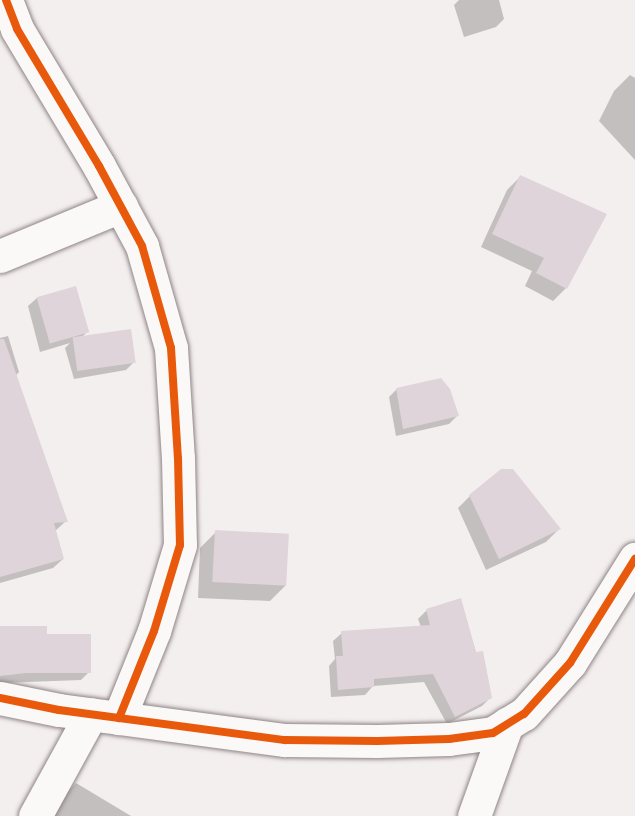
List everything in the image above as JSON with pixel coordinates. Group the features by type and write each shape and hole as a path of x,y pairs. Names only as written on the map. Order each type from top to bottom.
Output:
{"street":[{"path":"6,0 17,29 142,246 171,348 178,459 180,545 154,632 105,716 35,816"},
{"path":"0,256 121,206"},
{"path":"0,698 105,716 285,740 450,739 493,733 524,714 570,663 635,559"},
{"path":"474,816 507,724"}],"building":[{"path":"520,175 607,214 567,289 536,273 544,258 492,234"},
{"path":"76,286 89,332 50,343 37,297"},
{"path":"131,329 136,363 77,371 73,337"},
{"path":"0,339 4,339 68,522 54,523 64,559 0,577"},
{"path":"441,378 450,389 459,416 403,429 396,388"},
{"path":"501,469 513,469 561,529 499,559 469,495"},
{"path":"215,530 289,534 286,586 212,582"},
{"path":"461,598 476,652 483,651 492,698 455,717 433,674 374,679 374,687 338,690 336,656 343,656 341,631 430,625 426,609"},
{"path":"0,626 47,626 47,634 91,634 91,673 26,673 0,676"}],"cycle path":[{"path":"6,0 17,29 99,166 142,246 171,348 178,458 180,545 154,631 119,718"},
{"path":"0,698 59,710 285,740 449,739 493,733 524,714 570,663 635,559"}]}
